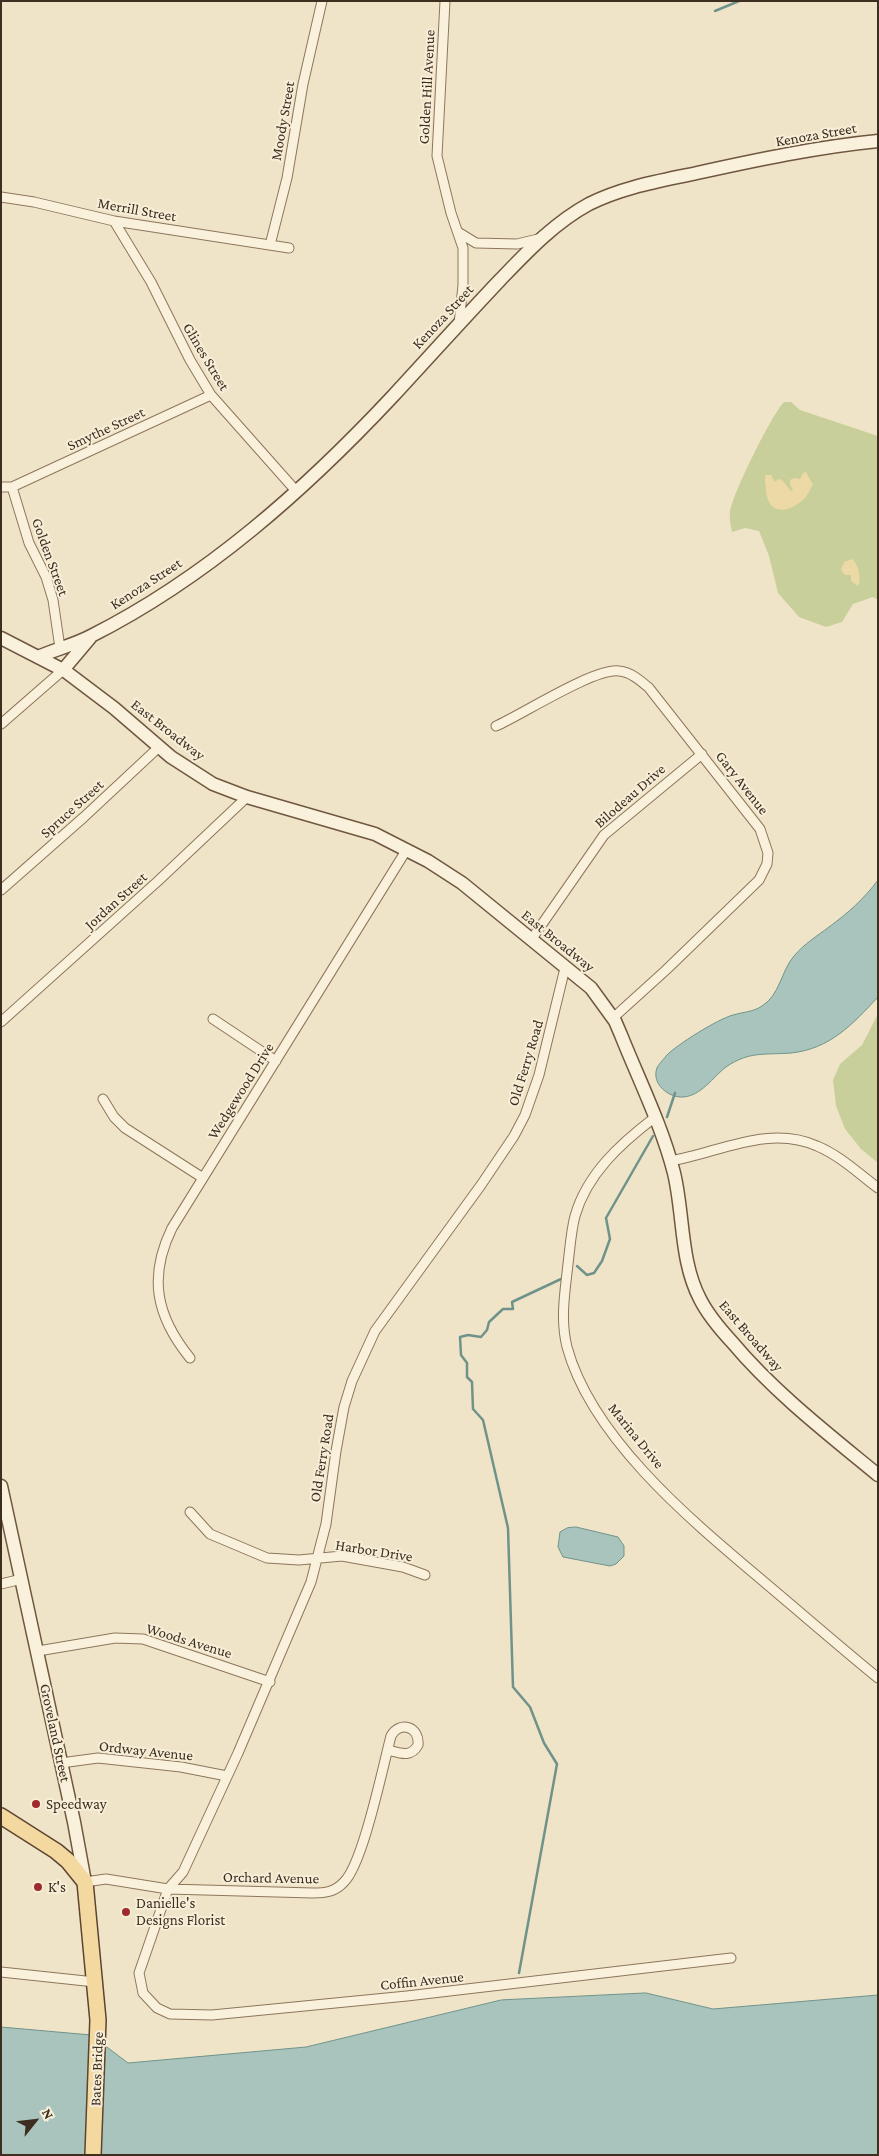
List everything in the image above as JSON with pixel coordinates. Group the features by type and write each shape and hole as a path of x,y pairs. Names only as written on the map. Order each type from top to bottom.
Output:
{"main road":[{"path":"1,1816 56,1851 68,1861 85,1882"},
{"name":"Groveland Street","path":"85,1882 95,1982"},
{"name":"Bates Bridge","path":"93,2155 98,2020 95,1982"}],"street":[{"name":"Moody Street","path":"270,245 287,178 303,84 322,1"},
{"name":"Golden Hill Avenue","path":"445,1 437,156 464,257 459,324"},
{"name":"Kenoza Street","path":"38,656 91,636 150,604 242,537 297,492 354,436 543,238 560,223 583,208 624,190 721,168 833,147 878,141"},
{"name":"Merrill Street","path":"1,197 114,221 289,248"},
{"name":"Glines Street","path":"114,221 151,282 183,348 212,395 297,492"},
{"path":"457,232 476,243 517,244 543,238"},
{"name":"Smythe Street","path":"12,487 212,395"},
{"path":"1,487 12,487"},
{"name":"Golden Street","path":"12,487 29,543 46,577 60,648"},
{"name":"Kenoza Street","path":"63,670 91,636"},
{"name":"East Broadway","path":"1,638 63,670 114,708 159,747 213,784 247,797 376,834 407,849 462,883 591,988 613,1018 670,1161 679,1202 689,1269 704,1306 744,1357 780,1392 878,1475"},
{"path":"1,724 63,670"},
{"name":"Gary Avenue","path":"496,726 583,681 605,672 618,671 632,675 649,688 760,829 768,853 767,864 759,880 613,1018"},
{"name":"Spruce Street","path":"1,890 84,817 159,747"},
{"name":"Bilodeau Drive","path":"531,940 604,835 702,754"},
{"name":"Jordan Street","path":"1,1022 158,881 247,797"},
{"name":"Wedgewood Drive","path":"190,1358 173,1335 161,1310 158,1289 161,1256 172,1228 407,849"},
{"name":"Old Ferry Road","path":"139,1973 168,1889 183,1872 270,1682 311,1582 326,1524 344,1407 352,1381 375,1332 514,1136 525,1115 539,1075 565,968"},
{"path":"213,1019 276,1061"},
{"path":"103,1099 114,1117 125,1128 203,1178"},
{"name":"Marina Drive","path":"654,1118 632,1134 611,1155 590,1181 580,1200 572,1227 563,1318 566,1345 571,1360 606,1426 670,1498 717,1542 878,1678"},
{"path":"670,1161 761,1139 793,1138 817,1145 831,1153 878,1188"},
{"name":"Groveland Street","path":"1,1486 38,1651 85,1882"},
{"name":"Harbor Drive","path":"190,1512 210,1534 267,1558 299,1560 342,1556 402,1567 425,1575"},
{"path":"1,1584 22,1579"},
{"name":"Woods Avenue","path":"38,1651 105,1639 143,1639 270,1682"},
{"name":"Orchard Avenue","path":"85,1882 106,1879 168,1889 278,1893 326,1892 335,1890 348,1878 360,1852 388,1750"},
{"name":"Ordway Avenue","path":"61,1763 98,1758 181,1768 227,1776"},
{"name":"Coffin Avenue","path":"139,1973 143,1993 157,2008 170,2014 212,2015 417,1995 731,1958"},
{"path":"1,1972 95,1982"}],"green space":[{"path":"784,402 791,402 800,410 878,436 878,600 873,597 853,604 842,622 826,627 799,617 778,593 769,556 759,531 745,528 732,532 730,512 737,490 762,437"},
{"path":"878,1014 878,1163 861,1149 845,1129 836,1106 833,1080 840,1064 862,1045"}],"sand":[{"path":"806,472 813,485 805,498 787,509 781,510 771,505 766,490 766,475 771,475 775,482 778,479 782,480 791,491 793,490 790,480 794,478 800,479 803,473"},
{"path":"852,559 859,572 860,580 858,586 851,581 851,575 845,575 841,570 844,562"}],"water":[{"path":"878,880 878,997 850,1026 829,1041 805,1051 742,1058 726,1067 701,1090 689,1096 678,1097 662,1089 656,1074 658,1067 671,1051 726,1017 755,1010 762,1006 773,996 786,969 798,952 849,911"},
{"path":"576,1527 618,1537 624,1546 624,1556 616,1564 610,1566 563,1557 558,1547 560,1532 567,1528"},
{"path":"646,1993 713,2009 878,1995 878,2155 1,2155 1,2027 91,2035 128,2063 306,2047 501,2000"}],"waterway":[{"path":"715,11 739,1"},
{"path":"667,1117 675,1093"},
{"path":"577,1266 587,1275 594,1273 602,1261 610,1239 606,1218 653,1136"},
{"path":"519,1973 557,1764 544,1743 530,1707 513,1687 508,1528 483,1420 473,1409 472,1382 467,1377 467,1363 461,1355 460,1337 468,1335 481,1337 487,1330 489,1322 503,1309 513,1309 512,1302 561,1279"}],"place":[{"name":"Speedway","path":"36,1804"},
{"name":"K's","path":"38,1887"},
{"name":"Danielle's Designs Florist","path":"126,1912"}]}
